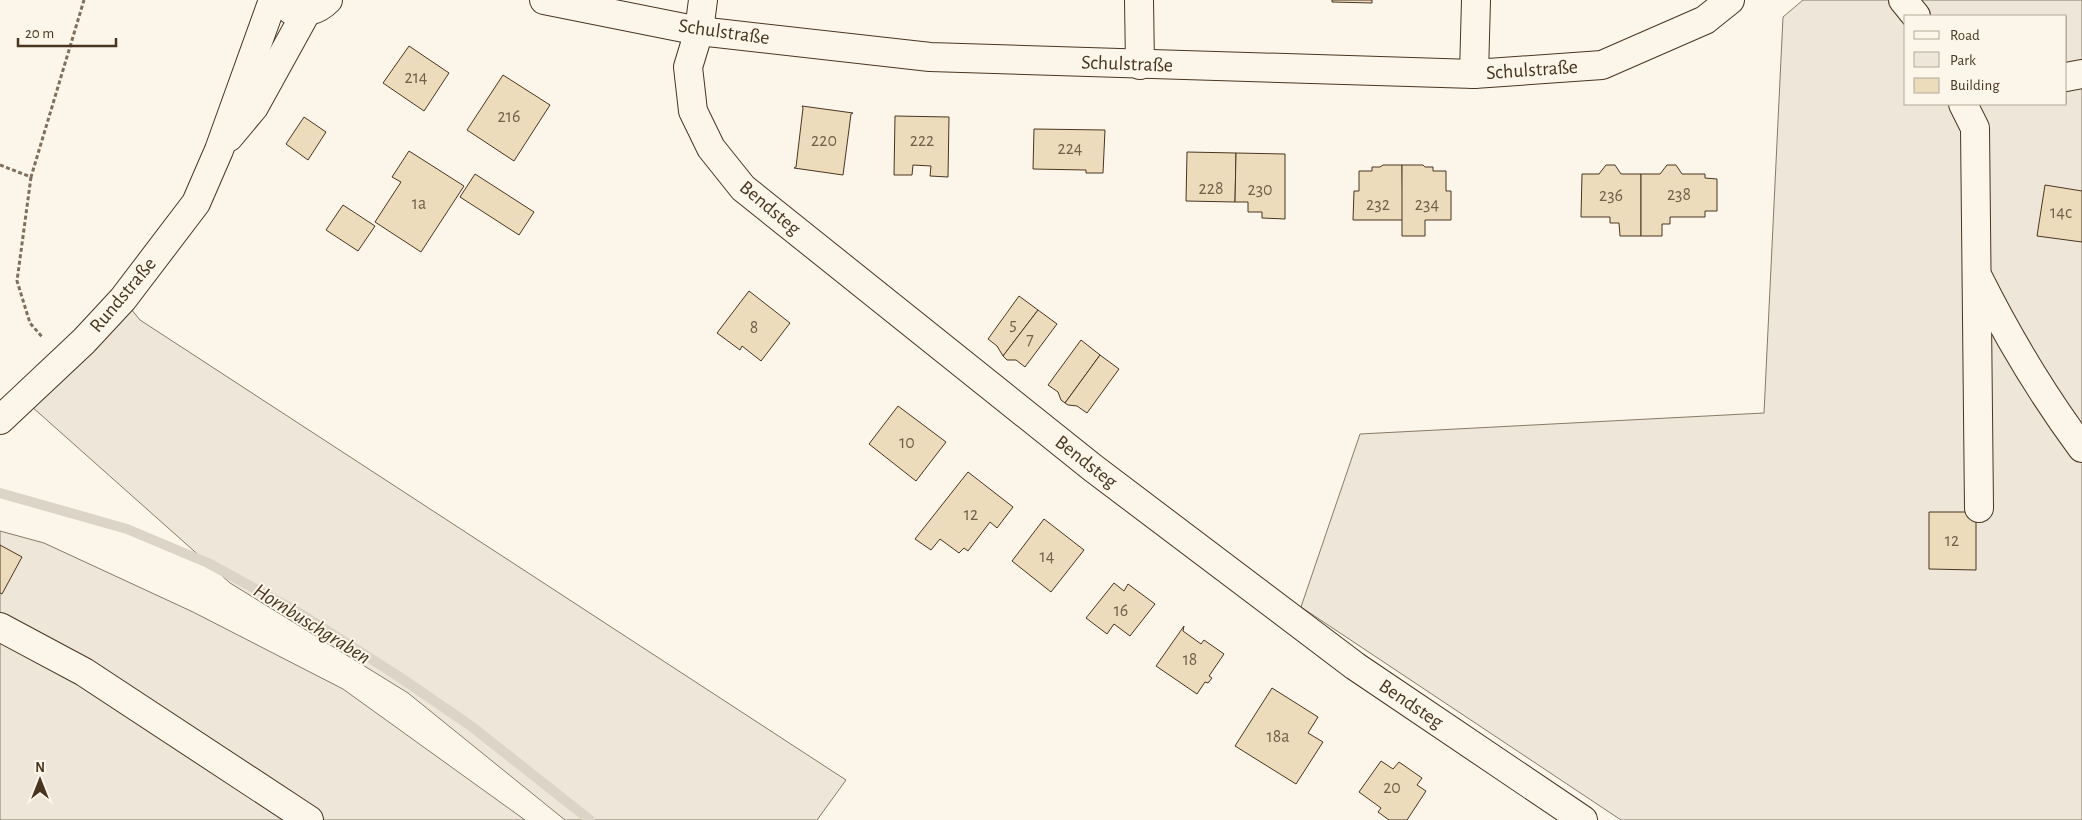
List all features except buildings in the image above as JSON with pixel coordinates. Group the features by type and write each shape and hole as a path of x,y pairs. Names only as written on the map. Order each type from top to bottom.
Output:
{"street":[{"name":"Rundstraße","path":"0,420 62,361 123,298 196,203 218,150 273,0"},
{"path":"278,0 290,10 317,6"},
{"name":"Schulstraße","path":"544,0 699,31 930,57 1474,74 1602,65 1705,20 1730,0"},
{"name":"Bendsteg","path":"703,0 699,31 688,67 693,111 711,148 743,188 1092,468 1339,654 1583,820"},
{"path":"1139,0 1140,65"},
{"path":"1474,74 1476,0"},
{"path":"1903,0 1915,15"},
{"name":"Rundstraße","path":"218,150 254,107 317,6"},
{"path":"2067,77 2082,74"},
{"path":"1964,105 1975,128 1979,508"},
{"path":"1976,274 2005,330 2043,394 2082,448"},
{"path":"0,627 84,672 309,820"}],"path":[{"path":"62,361 30,323 16,281 31,176 84,0"},
{"path":"0,164 31,176"}],"green space":[{"path":"1803,0 2082,0 2082,820 1621,820 1301,607 1360,434 1764,413 1783,17"},
{"path":"123,299 140,320 846,780 817,820 565,820 408,693 230,583 22,398"},
{"path":"0,531 44,543 193,612 343,689 525,820 0,820"}],"waterway":[{"name":"Hornbuschgraben","path":"0,493 127,529 208,563 301,614 398,676 471,726 590,820"}]}
